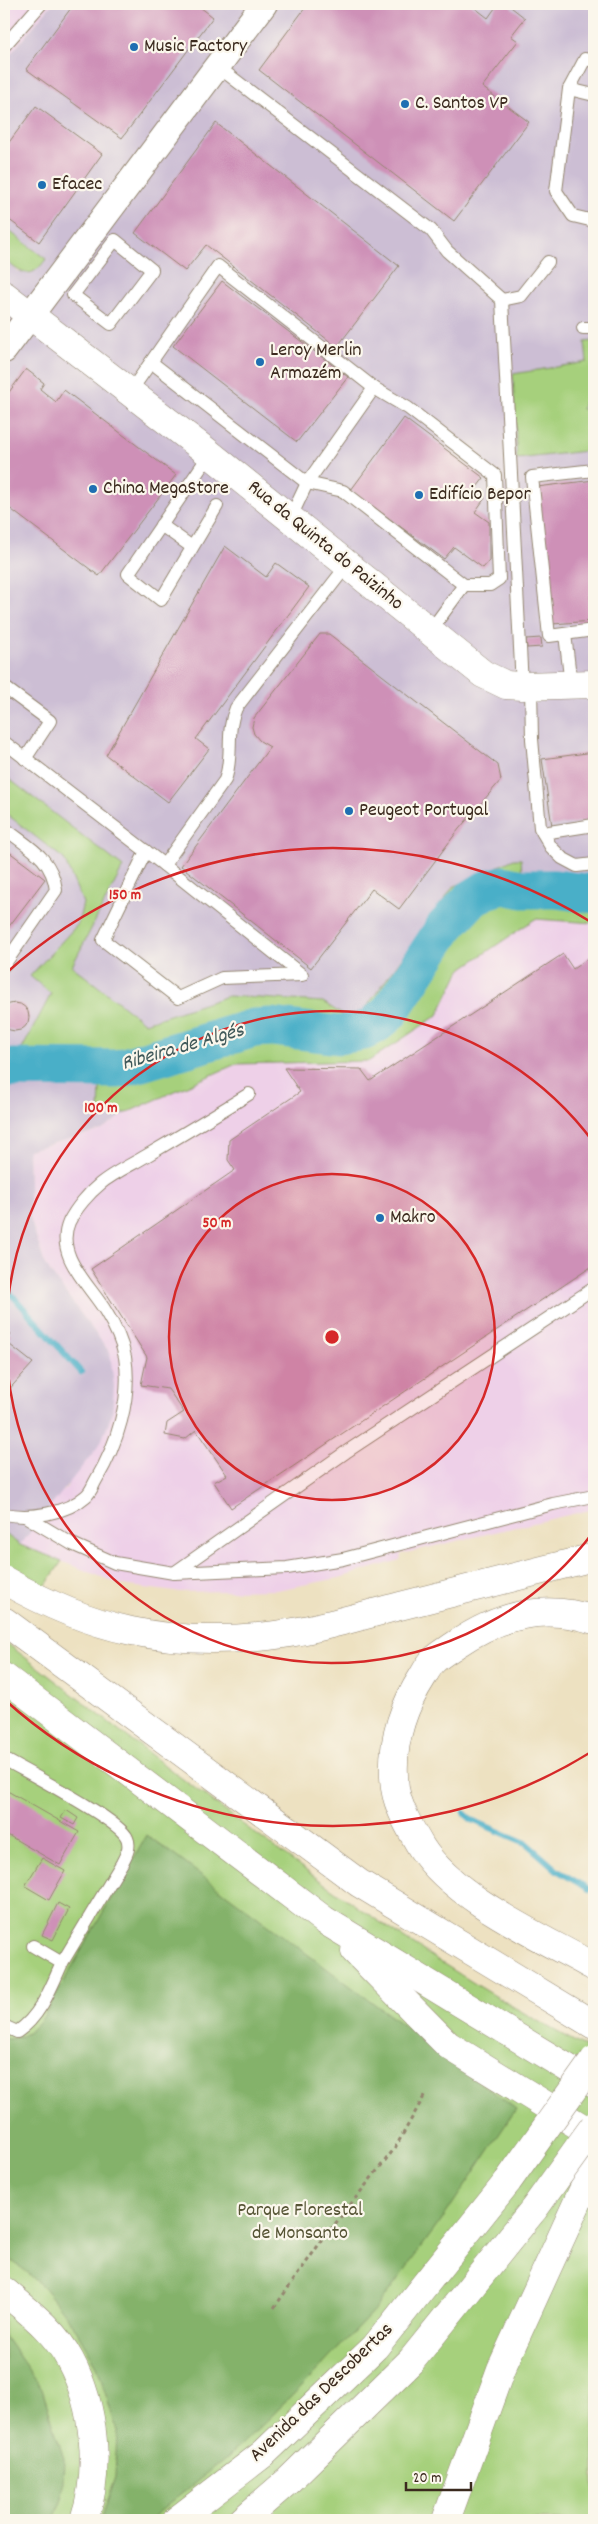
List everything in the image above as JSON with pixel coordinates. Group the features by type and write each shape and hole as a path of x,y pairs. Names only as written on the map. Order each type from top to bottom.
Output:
{"main road":[{"name":"Rua da Quinta do Paizinho","path":"4,295 210,454 483,674 506,685 583,685"},
{"path":"4,1580 33,1597 77,1617 131,1632 168,1638 212,1640 269,1636 344,1620 594,1557"},
{"path":"594,1620 579,1615 543,1612 510,1616 472,1634 433,1660 414,1691 399,1724 394,1754 395,1790 406,1820 422,1848 444,1874 490,1908 594,1967"},
{"path":"4,1621 359,1883 594,2025"},
{"path":"4,1677 324,1920 594,2084"},
{"path":"324,1920 448,2045 594,2135"},
{"name":"Avenida das Descobertas","path":"178,2520 263,2454 375,2347 508,2181 594,2060"},
{"name":"Avenida das Descobertas","path":"243,2520 289,2480 411,2361 534,2209 594,2126"},
{"path":"446,2520 501,2370 566,2232 594,2166"},
{"path":"4,2291 50,2332 70,2359 84,2393 91,2432 94,2474 90,2504 84,2520"}],"street":[{"path":"4,350 31,316 87,258 217,66 264,4"}],"lane":[{"path":"4,46 41,4"},
{"path":"594,60 586,59 569,88 556,191 573,216 594,221"},
{"path":"217,66 431,230 447,251 502,300 526,686 540,828 551,847 562,858 577,866 594,864"},
{"path":"569,88 594,95"},
{"path":"115,240 152,270 111,324 73,295 87,258 115,240"},
{"path":"502,300 522,296 548,262"},
{"path":"130,392 218,266 374,388 408,408 495,475 499,579 490,585 464,585 343,491 307,483 151,362"},
{"path":"290,519 307,483 374,388"},
{"path":"210,454 128,574 161,600 217,506"},
{"path":"594,470 532,477 549,636 594,630"},
{"path":"161,525 192,547"},
{"path":"164,865 225,780 231,765 230,721 236,708 348,564"},
{"path":"430,631 464,585"},
{"path":"565,634 583,685"},
{"path":"4,687 50,721 25,759"},
{"path":"4,742 25,759 146,851 164,865 302,975 222,978 178,998 103,940 146,851"},
{"path":"543,833 594,826"},
{"path":"4,828 38,854 50,867 56,890 4,965"},
{"path":"4,1514 25,1516 65,1509 87,1495 110,1456 124,1406 127,1378 125,1356 106,1312 74,1267 67,1249 66,1236 69,1222 80,1205 100,1184 249,1094"},
{"path":"174,1573 346,1452 467,1374 594,1288"},
{"path":"25,1516 72,1544 114,1563 174,1573 287,1568 342,1559 553,1504 594,1496"},
{"path":"4,1759 104,1818 122,1830 128,1839 128,1850 125,1856 62,1963 41,2007 27,2025 16,2032 4,2026"},
{"path":"33,1946 62,1963"}],"path":[{"path":"274,2308 320,2243 395,2148 426,2093"}],"shaded area":[{"path":"4,4 52,4 4,62"},
{"path":"52,4 594,4 594,923 535,919 460,970 438,1015 369,1061 236,1064 126,1113 102,1130 28,1150 30,1218 45,1265 110,1353 114,1386 112,1414 100,1444 20,1545 4,1533 4,259 19,272 46,259 4,227 4,62"},
{"path":"535,919 594,923 594,1509 401,1554 400,1560 339,1578 277,1590 175,1592 122,1585 20,1545 52,1501 67,1487 110,1353 45,1265 30,1218 28,1150 102,1130 126,1113 236,1064 256,1063 438,1015 460,970"}],"green space":[{"path":"4,227 46,259 41,266 31,273 26,273 4,259"},
{"path":"594,341 594,369 582,409 594,410 594,450 517,459 513,374 587,362 585,342"},
{"path":"4,775 123,867 72,966 145,1023 228,996 323,1002 355,1023 453,887 514,859 521,859 522,873 568,874 594,878 594,923 535,919 460,970 438,1015 369,1061 236,1064 126,1113 99,1111 100,1086 4,1078 4,1053 21,1051 51,994 30,976 78,924 83,903 64,859 4,812"},
{"path":"4,1533 20,1545 62,1561 44,1588 4,1567"},
{"name":"Parque Florestal de Monsanto","path":"4,1641 218,1806 364,1911 439,1961 516,2008 594,2052 594,2520 4,2520"},
{"path":"147,1835 516,2109 446,2214 375,2310 310,2378 241,2446 149,2520 100,2520 115,2477 117,2431 97,2366 72,2323 45,2289 27,2272 4,2255 4,2039 22,2036 36,2026 44,2016"},
{"path":"4,2335 42,2389 64,2459 62,2502 53,2520 4,2520"}],"building":[{"path":"74,4 196,4 213,17 122,138 26,69"},
{"name":"C. Santos VP","path":"308,4 470,4 488,18 498,4 507,4 525,18 511,36 518,41 482,87 529,122 454,221 259,70"},
{"name":"Efacec","path":"36,106 102,154 39,242 4,216 4,149"},
{"path":"216,123 399,266 337,347 206,245 185,271 135,233"},
{"name":"Leroy Merlin Armazém","path":"222,281 348,377 297,442 173,346"},
{"path":"26,369 44,383 40,389 56,402 64,390 176,475 99,576 4,504 4,399"},
{"name":"Edifício Bepor","path":"404,418 484,478 474,491 485,498 475,512 489,522 489,561 483,568 454,547 444,559 351,490"},
{"path":"594,480 594,595 590,596 593,621 552,624 537,487"},
{"path":"225,546 266,577 276,563 309,587 196,739 209,749 168,802 106,755"},
{"name":"Peugeot Portugal","path":"320,634 329,634 498,765 501,780 459,829 399,909 372,889 311,968 181,866 270,747 260,741 254,734 252,727 254,718"},
{"path":"541,638 542,647 527,648 526,639"},
{"path":"594,752 594,820 552,826 542,759"},
{"path":"4,848 45,879 4,933"},
{"name":"Makro","path":"563,954 573,969 594,954 594,1265 231,1508 214,1482 227,1475 196,1430 185,1439 165,1435 167,1423 184,1412 168,1389 141,1385 147,1357 91,1269 235,1170 228,1160 229,1140 300,1092 284,1068 361,1069 370,1081"},
{"path":"15,1003 25,1007 29,1017 25,1027 15,1031 5,1027 1,1017 5,1007"},
{"path":"4,1328 11,1335 5,1341 33,1363 4,1395"},
{"path":"4,1789 79,1832 60,1865 4,1833"},
{"path":"66,1810 78,1818 74,1825 61,1818"},
{"path":"42,1858 65,1871 49,1900 25,1886"},
{"path":"58,1903 69,1909 53,1940 42,1935"}],"waterway":[{"name":"Ribeira de Algés","path":"4,1068 118,1069 254,1028 272,1027 339,1035 364,1031 389,1013 445,927 470,900 486,890 503,885 522,889 555,889 594,894"},
{"path":"4,1286 81,1372"},
{"path":"464,1813 472,1820 526,1843 558,1871 589,1889"}],"place":[{"name":"Music Factory","path":"134,47"},
{"name":"C. Santos VP","path":"405,104"},
{"name":"Efacec","path":"42,185"},
{"name":"Leroy Merlin Armazém","path":"260,362"},
{"name":"China MegaStore","path":"93,489"},
{"name":"Edifício Bepor","path":"419,495"},
{"name":"Peugeot Portugal","path":"349,811"},
{"name":"Makro","path":"380,1218"}]}
